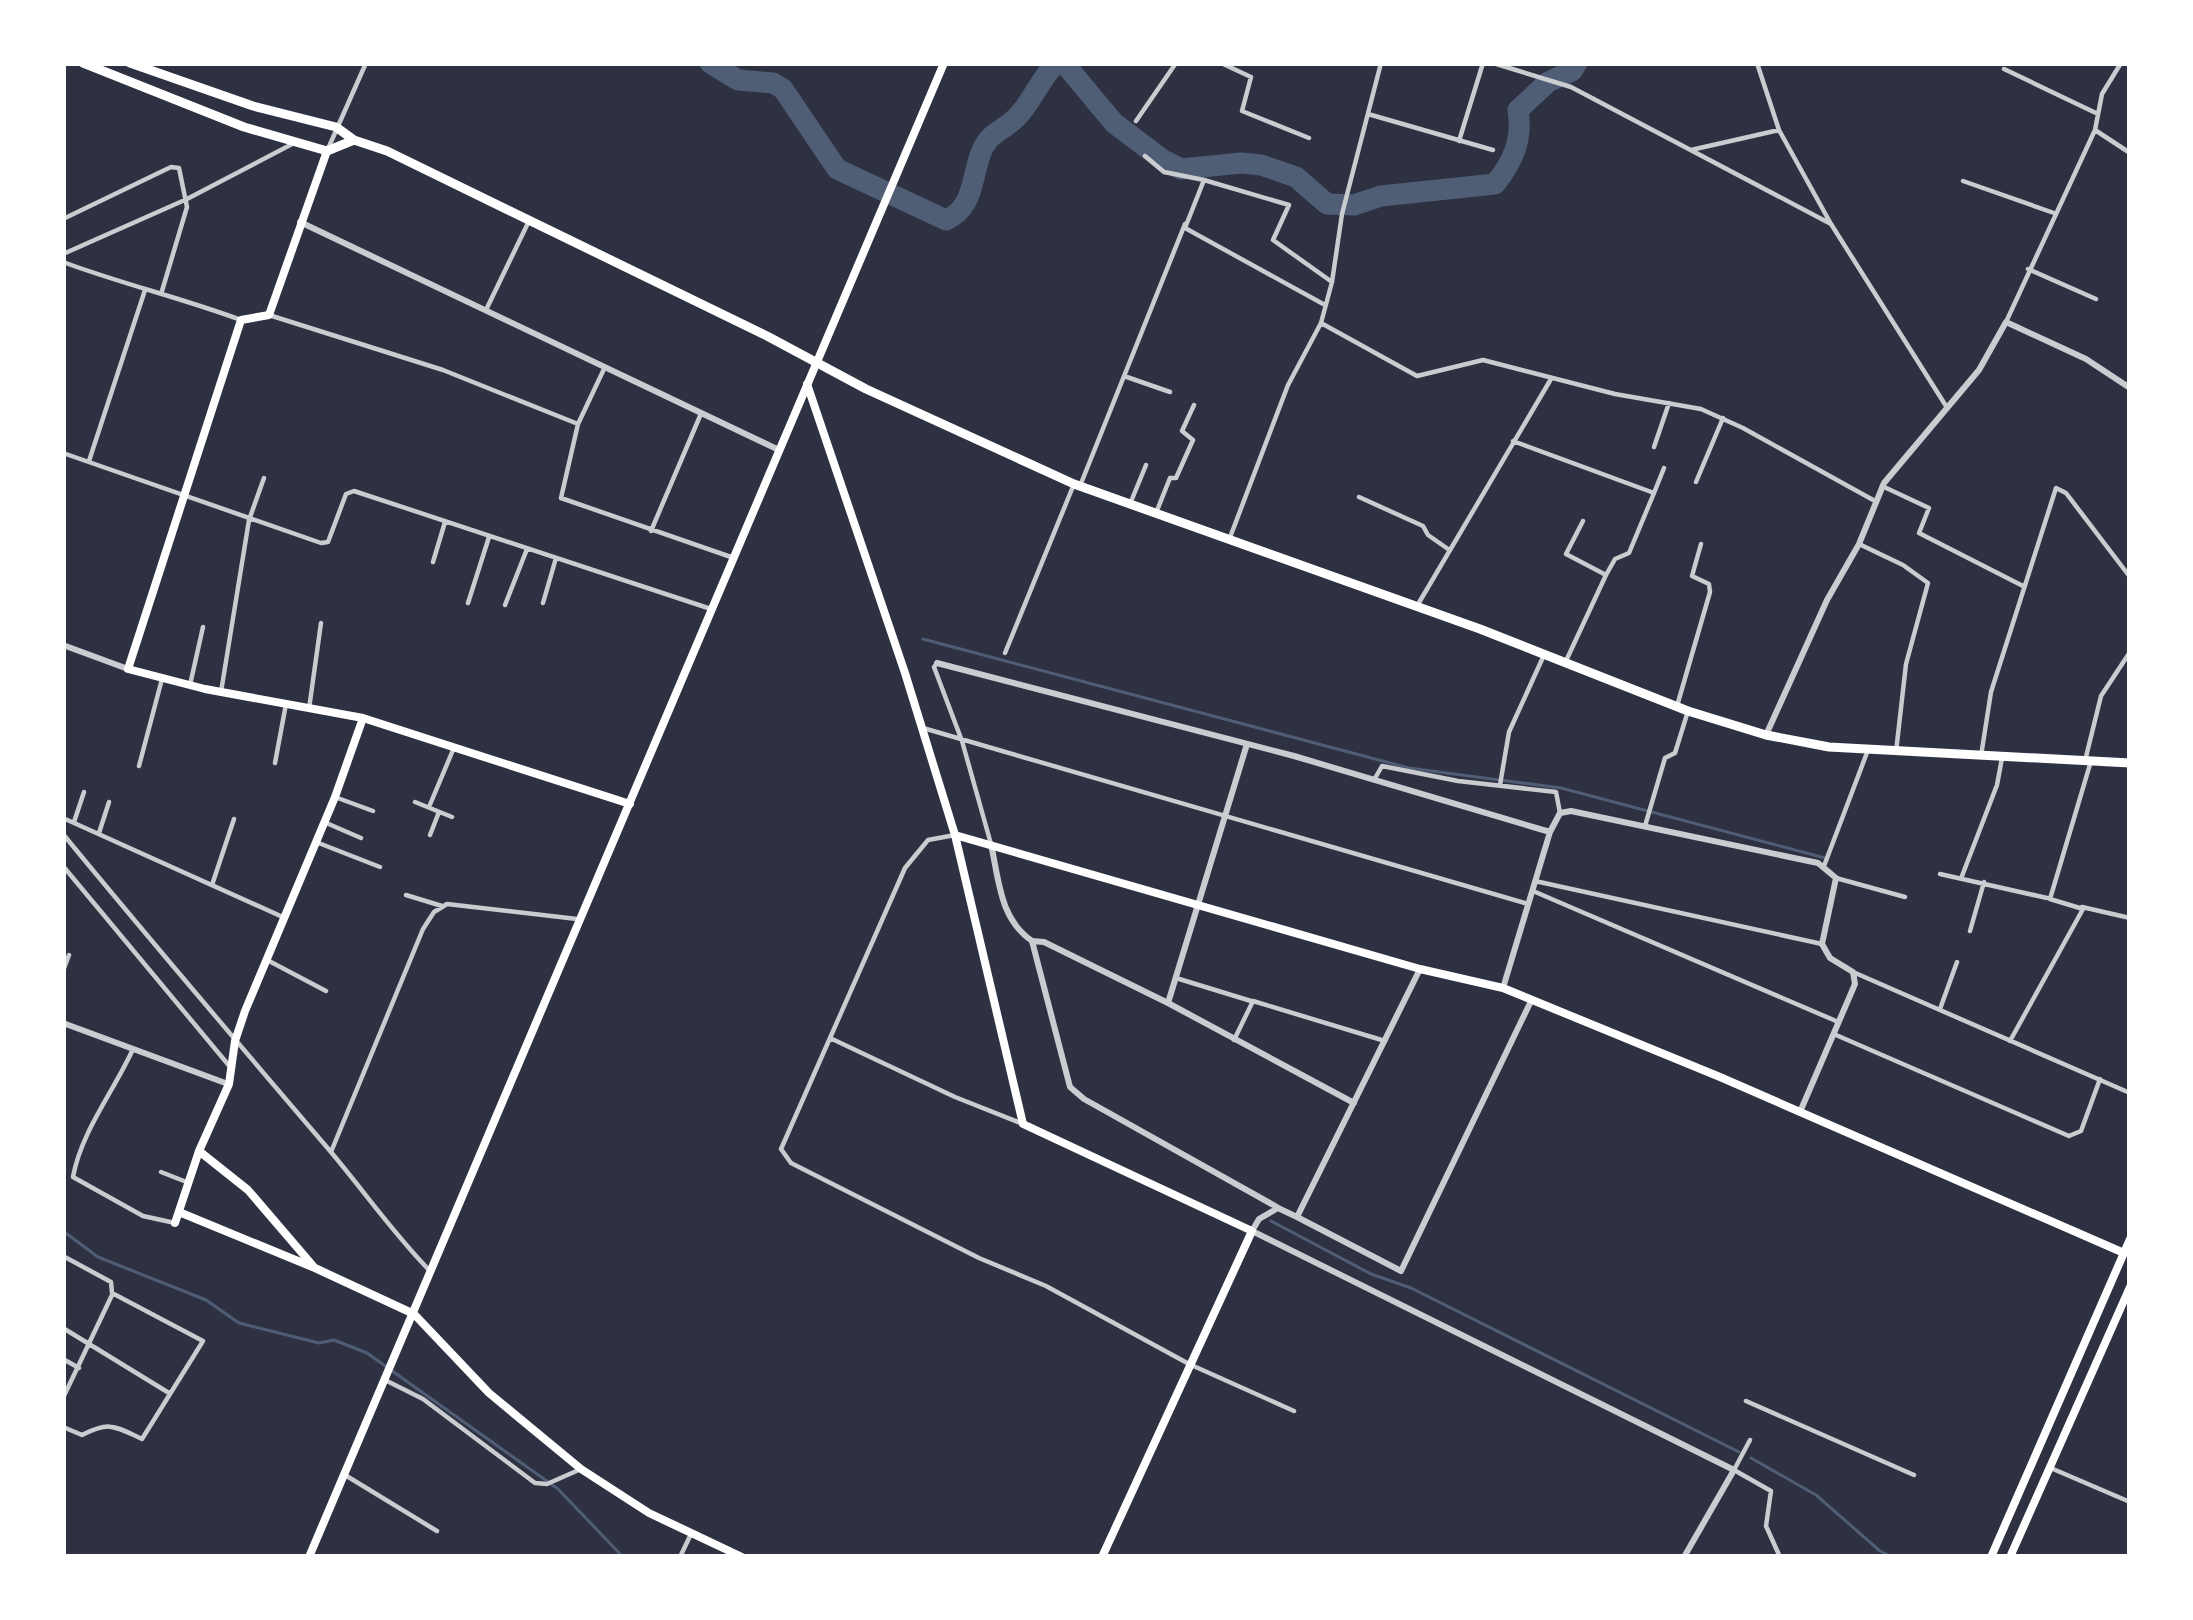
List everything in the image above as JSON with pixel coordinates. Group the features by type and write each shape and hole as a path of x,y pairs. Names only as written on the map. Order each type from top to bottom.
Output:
{"highway":[{"path":"83,63 244,127 327,151 354,140"},
{"path":"130,63 253,106 336,127 354,140 387,151 814,362 1077,485 1417,606 1683,709 1766,735 1868,750 2130,764"}],"main road":[{"path":"309,1557 944,63"},
{"path":"327,151 268,315 241,320 128,669 190,686 363,718 631,804"},
{"path":"806,383 955,835 1023,1124 1252,1232 1102,1557"},
{"path":"175,1223 229,1084 236,1041 363,718"},
{"path":"955,835 1420,969 1504,988 2123,1253"},
{"path":"200,1151 248,1190 315,1268"},
{"path":"179,1212 413,1314 489,1393 580,1469 691,1534 742,1557"},
{"path":"1990,1557 2130,1239"},
{"path":"2010,1557 2130,1287"}],"street":[{"path":"327,151 366,63"},
{"path":"1136,121 1176,63"},
{"path":"1221,63 1251,77 1242,111 1310,138"},
{"path":"1229,540 1288,385 1321,322 1345,199 1381,63"},
{"path":"1459,141 1483,63"},
{"path":"1493,63 1562,84 1831,224"},
{"path":"1757,63 1779,130 1831,224 1946,406"},
{"path":"1766,735 1827,600 1859,544 1882,486 1978,370 2006,322 2095,130 2102,94 2121,63"},
{"path":"2004,69 2098,114"},
{"path":"1368,114 1493,150"},
{"path":"1691,150 1779,130"},
{"path":"2095,130 2130,153"},
{"path":"63,258 296,142"},
{"path":"1145,156 1164,172 1289,205 1273,239 1332,282"},
{"path":"63,219 171,167 181,171 187,199 162,291"},
{"path":"1005,653 1204,179"},
{"path":"1963,181 2054,213"},
{"path":"486,310 530,220"},
{"path":"300,222 779,451"},
{"path":"1185,223 1242,262 1325,306"},
{"path":"63,258 241,320"},
{"path":"2028,269 2096,299"},
{"path":"89,461 145,288"},
{"path":"268,315 443,370 578,424"},
{"path":"1321,322 1417,376 1483,360 1724,418 1875,501"},
{"path":"2006,322 2086,358 2130,388"},
{"path":"604,369 578,424 561,498 734,558"},
{"path":"1124,376 1170,392"},
{"path":"1417,606 1552,378"},
{"path":"1654,447 1669,403"},
{"path":"1156,514 1193,440 1182,430 1194,405"},
{"path":"650,531 700,416"},
{"path":"1696,482 1724,418"},
{"path":"1514,441 1654,493"},
{"path":"63,453 320,543 328,542 346,494 354,491 711,610"},
{"path":"1130,504 1146,465"},
{"path":"1565,663 1606,575 1615,560 1629,553 1664,468"},
{"path":"220,692 249,520 264,478"},
{"path":"1882,486 1929,508 1919,532 2023,586"},
{"path":"1981,756 1990,692 2056,488 2066,493 2130,577"},
{"path":"1359,497 1424,526 1427,535 1448,549"},
{"path":"1583,521 1566,554 1606,575"},
{"path":"433,562 445,522"},
{"path":"469,603 489,537"},
{"path":"1645,826 1665,758 1675,753 1706,618 1709,584 1692,576 1701,544"},
{"path":"1859,544 1928,583 1913,626 1896,752"},
{"path":"506,605 528,548"},
{"path":"543,603 556,558"},
{"path":"309,709 321,623"},
{"path":"190,686 203,626"},
{"path":"63,645 128,669"},
{"path":"2050,899 2101,696 2130,652"},
{"path":"1501,781 1509,732 1544,655"},
{"path":"1354,1103 1168,1003 1018,931 1005,912 962,741 934,667 937,663 1247,744 1550,832"},
{"path":"139,766 162,678"},
{"path":"274,763 286,704"},
{"path":"921,728 1528,904"},
{"path":"1168,1003 1247,744"},
{"path":"429,807 455,745"},
{"path":"1824,866 1868,750"},
{"path":"1940,874 1959,880 1963,876 2002,758"},
{"path":"1375,780 1382,766 1556,792 1560,813 1550,832 1504,988"},
{"path":"74,822 84,792"},
{"path":"334,797 373,811"},
{"path":"1558,798 1571,811"},
{"path":"99,833 110,802"},
{"path":"416,802 452,817"},
{"path":"1560,813 1571,811 1824,866 1836,878 1905,897"},
{"path":"430,835 440,812"},
{"path":"63,818 285,918"},
{"path":"212,885 233,819"},
{"path":"324,822 362,838"},
{"path":"63,835 331,1152 388,1228 431,1273"},
{"path":"955,835 928,840 905,868 781,1149 791,1163 979,1258 1046,1286 1189,1364 1294,1411"},
{"path":"316,842 380,867"},
{"path":"63,866 231,1068"},
{"path":"1963,876 2130,918"},
{"path":"1836,878 1822,944 1830,958 2130,1093"},
{"path":"1535,881 1822,944"},
{"path":"1970,932 1984,882"},
{"path":"1533,891 1841,1023"},
{"path":"406,895 442,905 581,919"},
{"path":"331,1152 423,928 442,905"},
{"path":"2010,1041 2082,908"},
{"path":"1032,941 1070,1087 1278,1208 1401,1271 1532,999"},
{"path":"63,970 68,955"},
{"path":"268,961 326,991"},
{"path":"1940,1009 1957,962"},
{"path":"1298,1217 1420,969"},
{"path":"1800,1112 1841,1023 1855,984 1853,972"},
{"path":"1176,978 1386,1041"},
{"path":"1234,1040 1253,1001"},
{"path":"63,1023 229,1084"},
{"path":"1836,1035 2069,1136 2081,1131 2100,1079"},
{"path":"830,1038 1023,1124"},
{"path":"133,1048 86,1135 74,1177 142,1216 175,1223"},
{"path":"161,1172 189,1183"},
{"path":"1278,1208 1259,1219 1252,1232 1735,1468 1771,1491 1766,1526 1780,1557"},
{"path":"63,1256 113,1286 63,1398"},
{"path":"63,1427 82,1435 111,1425 142,1439 169,1393 177,1389 203,1339 112,1293"},
{"path":"63,1328 169,1393"},
{"path":"63,1359 79,1368"},
{"path":"388,1378 535,1483 551,1483 580,1469"},
{"path":"1746,1401 1914,1475"},
{"path":"1684,1557 1749,1441"},
{"path":"2051,1468 2130,1502"},
{"path":"345,1475 437,1531"},
{"path":"680,1557 691,1534"}],"waterway":[{"path":"710,63 738,80 773,83 783,89 837,169 946,220 968,198 986,143 1017,117 1056,63"},
{"path":"1064,63 1114,123 1181,169 1261,165 1296,177 1327,204 1354,205 1381,196 1495,184 1515,150 1518,110 1577,63"},
{"path":"923,639 1409,768 1561,788 1825,858"},
{"path":"1271,1221 1739,1452"},
{"path":"63,1231 98,1257 206,1300 239,1323 319,1343 334,1340 367,1353 558,1489 623,1557"},
{"path":"1751,1458 1816,1495 1893,1557"}]}
